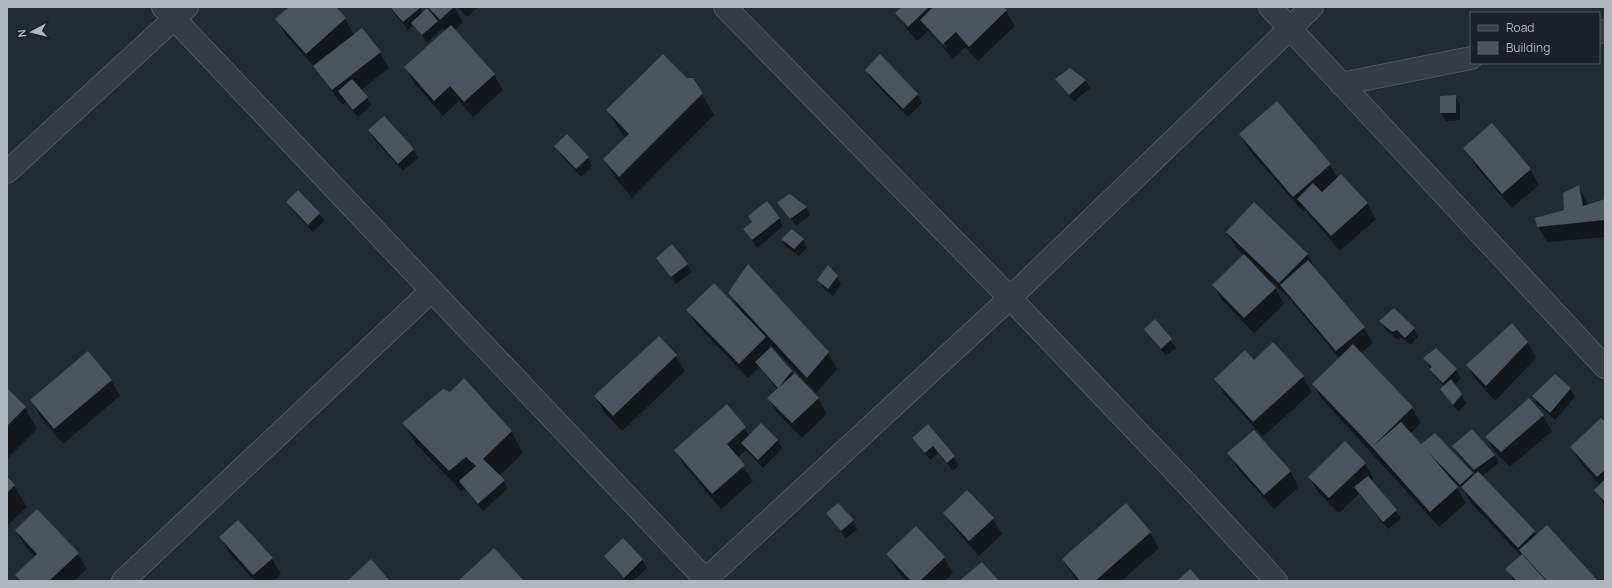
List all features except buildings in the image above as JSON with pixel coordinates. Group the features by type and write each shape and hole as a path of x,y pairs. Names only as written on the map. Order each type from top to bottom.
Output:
{"street":[{"path":"725,7 1010,298 1189,486 1276,581"},
{"path":"1270,7 1605,367"},
{"path":"7,172 175,11 431,291 706,581 1010,298 1312,7"},
{"path":"1341,84 1470,58"},
{"path":"123,581 431,291"}]}
